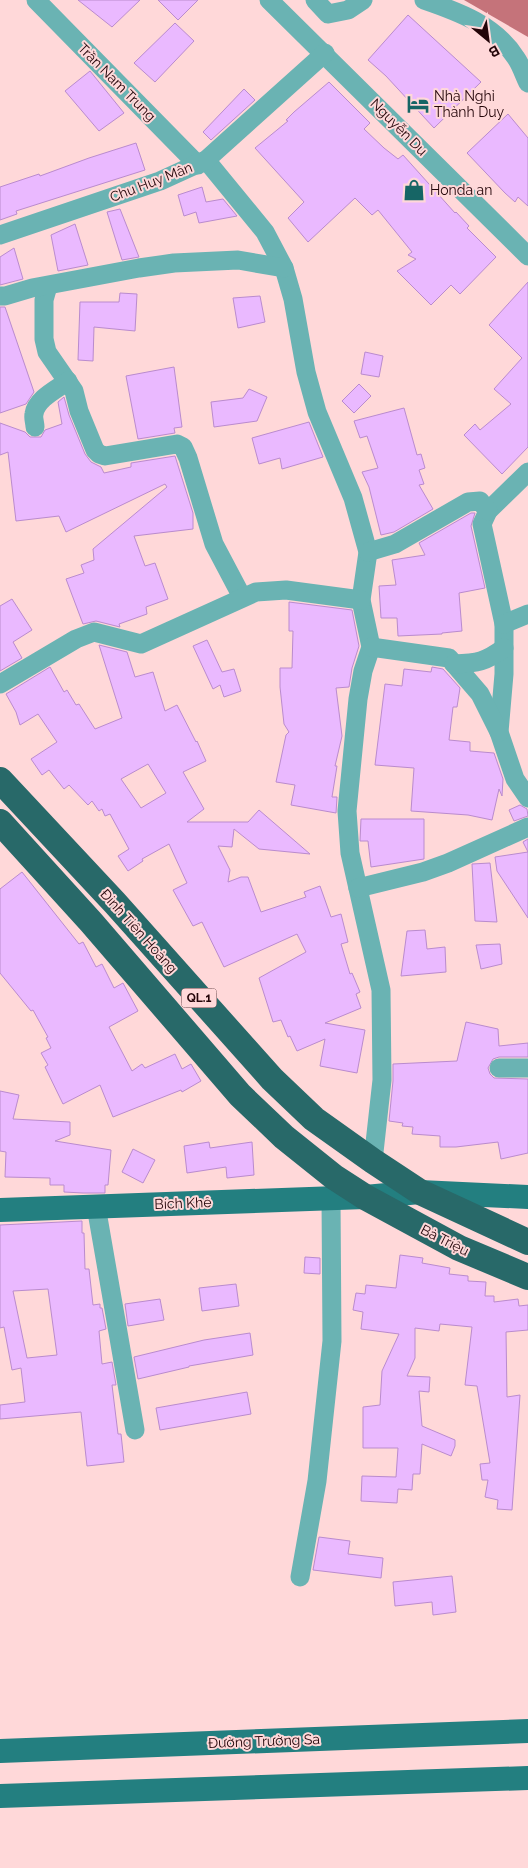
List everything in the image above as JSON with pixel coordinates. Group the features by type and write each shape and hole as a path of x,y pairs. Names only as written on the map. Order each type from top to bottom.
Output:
{"highway":[{"name":"Đinh Tiên Hoàng","path":"0,780 114,903 272,1079 314,1119 373,1162 420,1192"},
{"name":"QL.1","path":"0,822 91,922 240,1095 291,1143 334,1177 365,1197"},
{"name":"QL.1","path":"420,1192 528,1242"},
{"name":"Bà Triệu","path":"365,1197 459,1248 528,1277"}],"main road":[{"name":"Bích Khê","path":"0,1210 365,1197 420,1192 528,1197"},
{"name":"Đường Trường Sa","path":"0,1751 528,1731"},
{"path":"0,1796 528,1778"}],"street":[{"name":"Trần Nam Trung","path":"36,0 202,162 265,232 284,268 293,299 306,372 317,412 352,498 368,552"},
{"name":"Nguyễn Du","path":"269,0 325,53 528,256"},
{"path":"315,0 328,14 348,10 363,0"},
{"path":"424,0 450,9 480,23 505,42 517,59 528,83"},
{"name":"Chu Huy Mân","path":"0,235 160,181 202,162 325,53"},
{"path":"0,296 32,288 139,268 174,264 238,260 284,268"},
{"path":"48,286 44,300 44,339 47,352 74,391 78,411 99,454 105,456 177,444 183,447 214,544 242,598"},
{"path":"35,426 34,415 42,399 68,381"},
{"path":"499,732 504,624 482,524 488,512 528,472"},
{"path":"373,1162 382,1080 381,990 350,853 347,811 358,699 363,671 371,647 364,622 361,600 368,552 395,544 468,502 480,501 488,512"},
{"path":"0,684 76,639 94,632 141,644 256,592 286,590 361,600"},
{"path":"504,624 528,614"},
{"path":"371,647 449,658 480,694 499,732 515,779 528,798"},
{"path":"454,664 478,663 492,657 504,648"},
{"path":"358,888 423,872 528,827"},
{"path":"499,1068 528,1068"},
{"path":"300,1577 317,1481 332,1341 331,1198"},
{"path":"96,1206 135,1430"}],"shaded area":[{"path":"464,0 528,0 528,37"}],"building":[{"path":"78,0 140,0 112,27"},
{"path":"158,0 198,0 178,20"},
{"path":"408,15 481,82 434,128 386,76 368,60"},
{"path":"175,23 194,41 155,82 134,63"},
{"path":"90,71 124,113 99,131 65,91"},
{"path":"329,82 370,123 364,129 398,159 403,155 469,226 467,228 496,257 460,294 451,285 431,305 397,271 416,259 408,255 412,252 378,210 372,215 355,198 308,242 288,218 304,202 255,148 288,121 286,120 294,112"},
{"path":"244,89 255,100 211,140 203,132"},
{"path":"508,114 528,138 528,206 518,197 515,202 467,153"},
{"path":"136,143 145,170 16,211 17,214 0,220 0,187 39,174 40,176"},
{"path":"202,187 206,202 223,199 237,216 199,223 196,212 184,216 178,195"},
{"path":"120,209 139,257 122,260 107,212"},
{"path":"75,224 88,265 58,271 51,235"},
{"path":"14,248 23,279 0,285 0,257"},
{"path":"528,282 528,447 502,474 464,435 475,424 480,430 511,404 494,389 522,358 489,325"},
{"path":"120,293 137,294 135,331 94,327 93,361 78,360 80,302 119,302"},
{"path":"260,296 265,322 238,328 233,298"},
{"path":"0,307 5,307 34,392 26,404 0,413"},
{"path":"365,352 383,356 379,377 361,374"},
{"path":"174,367 182,427 174,428 175,433 138,439 126,376"},
{"path":"359,384 371,396 354,413 342,401"},
{"path":"249,389 267,397 257,421 214,427 211,402 243,398"},
{"path":"64,397 69,415 85,454 91,462 101,467 104,473 131,467 131,463 175,456 193,513 193,529 134,536 145,566 155,563 168,599 146,607 147,614 119,624 120,627 96,621 83,624 66,579 84,573 81,565 94,560 93,549 167,487 165,484 66,532 59,516 16,521 8,452 0,455 0,423 25,432 30,437 41,437 45,430 62,424 58,402"},
{"path":"404,408 417,455 421,454 425,468 419,470 424,484 419,485 433,509 394,532 381,535 369,487 362,472 378,468 367,436 360,438 354,421"},
{"path":"309,422 323,457 282,469 280,458 259,464 252,438"},
{"path":"471,513 475,513 471,526 485,588 459,593 462,631 398,636 397,618 381,618 379,586 396,585 392,560 425,555 419,543"},
{"path":"12,599 32,630 13,642 22,658 0,671 0,606"},
{"path":"289,602 352,610 359,646 352,668 349,687 336,688 342,736 335,766 337,766 332,797 337,797 336,813 291,805 295,785 276,782 286,735 289,732 284,724 280,668 292,668 293,631 289,631"},
{"path":"207,640 222,672 234,669 241,691 224,697 220,685 213,689 193,646"},
{"path":"99,645 127,652 135,677 153,672 165,711 177,705 197,741 206,761 183,772 204,809 187,822 248,822 259,810 310,854 259,849 234,829 232,847 218,846 230,870 228,882 241,877 248,877 261,912 306,897 304,892 320,886 331,917 341,914 348,942 341,944 350,974 352,973 360,992 356,994 361,1008 325,1023 365,1030 357,1073 320,1066 325,1039 297,1051 290,1036 288,1037 281,1020 273,1022 259,978 306,952 297,934 224,967 202,922 193,926 173,890 187,883 169,844 142,859 143,861 128,871 118,856 129,849 110,814 105,816 102,809 99,811 92,801 88,805 69,785 64,789 49,770 42,775 31,759 57,742 38,714 20,725 16,712 6,694 50,667 64,692 67,690 76,705 79,704 95,729 122,718","holes":["148,764 166,793 141,808 121,779"]},
{"path":"432,667 443,669 460,688 457,707 453,707 449,740 470,742 470,751 494,753 503,779 502,796 499,789 492,820 468,815 411,811 414,768 375,765 385,684 402,686 404,669 431,672"},
{"path":"520,805 527,809 528,816 514,821 509,810"},
{"path":"361,819 424,819 424,859 371,867 368,841 360,841"},
{"path":"528,839 528,852 523,842"},
{"path":"528,852 528,918 497,871 495,857"},
{"path":"490,863 497,922 475,921 472,864"},
{"path":"22,872 79,944 83,942 96,967 102,964 114,988 123,983 138,1011 109,1027 132,1071 142,1064 145,1068 175,1054 182,1069 191,1064 201,1081 182,1092 181,1090 113,1117 100,1085 63,1104 45,1067 48,1065 41,1053 51,1048 46,1038 48,1037 33,1010 31,1011 0,973 0,889"},
{"path":"425,930 427,949 445,947 446,972 401,976 407,931"},
{"path":"500,944 502,964 481,969 476,945"},
{"path":"466,1022 498,1029 499,1046 528,1043 528,1057 499,1057 493,1059 488,1068 494,1078 528,1079 528,1153 501,1159 498,1142 440,1147 440,1136 412,1134 413,1127 402,1126 403,1123 389,1121 393,1064 457,1061"},
{"path":"0,1091 19,1095 13,1119 70,1122 70,1135 55,1141 111,1150 108,1185 105,1185 105,1193 64,1192 64,1185 50,1185 50,1178 5,1177 6,1152 0,1151"},
{"path":"209,1142 210,1148 252,1142 254,1175 227,1178 226,1167 187,1173 184,1146"},
{"path":"133,1149 155,1160 143,1183 122,1172"},
{"path":"82,1221 85,1269 89,1269 93,1305 100,1304 106,1329 99,1331 102,1364 112,1362 116,1385 112,1385 118,1434 121,1434 124,1462 87,1466 81,1412 0,1419 0,1405 25,1402 21,1368 12,1370 4,1327 0,1328 0,1225","holes":["48,1289 57,1355 27,1358 13,1291"]},
{"path":"400,1255 423,1258 422,1263 450,1268 449,1274 468,1276 468,1281 486,1282 485,1296 494,1296 494,1302 518,1299 519,1306 528,1305 528,1330 506,1332 507,1397 520,1395 512,1510 497,1509 498,1500 485,1497 488,1480 482,1480 480,1464 490,1463 477,1386 465,1385 472,1327 440,1324 439,1331 415,1328 415,1358 407,1376 430,1377 429,1392 419,1391 422,1426 455,1440 451,1456 422,1444 420,1474 413,1474 412,1490 398,1489 397,1503 361,1501 362,1476 396,1477 398,1448 363,1448 363,1407 380,1405 382,1371 399,1334 361,1329 363,1312 353,1310 356,1293 365,1294 366,1285 396,1288"},
{"path":"305,1257 320,1258 320,1274 304,1273"},
{"path":"236,1284 239,1306 202,1311 199,1288"},
{"path":"160,1299 164,1320 128,1326 125,1304"},
{"path":"250,1333 253,1355 189,1366 138,1379 134,1357 204,1340"},
{"path":"247,1392 251,1414 160,1430 156,1408"},
{"path":"319,1537 350,1541 348,1554 383,1558 381,1578 313,1570"},
{"path":"452,1576 456,1612 433,1615 432,1602 395,1606 393,1582"}],"place":[{"name":"Nhà Nghỉ Thành Duy","path":"418,104"},
{"name":"Honda an","path":"414,190"}]}
